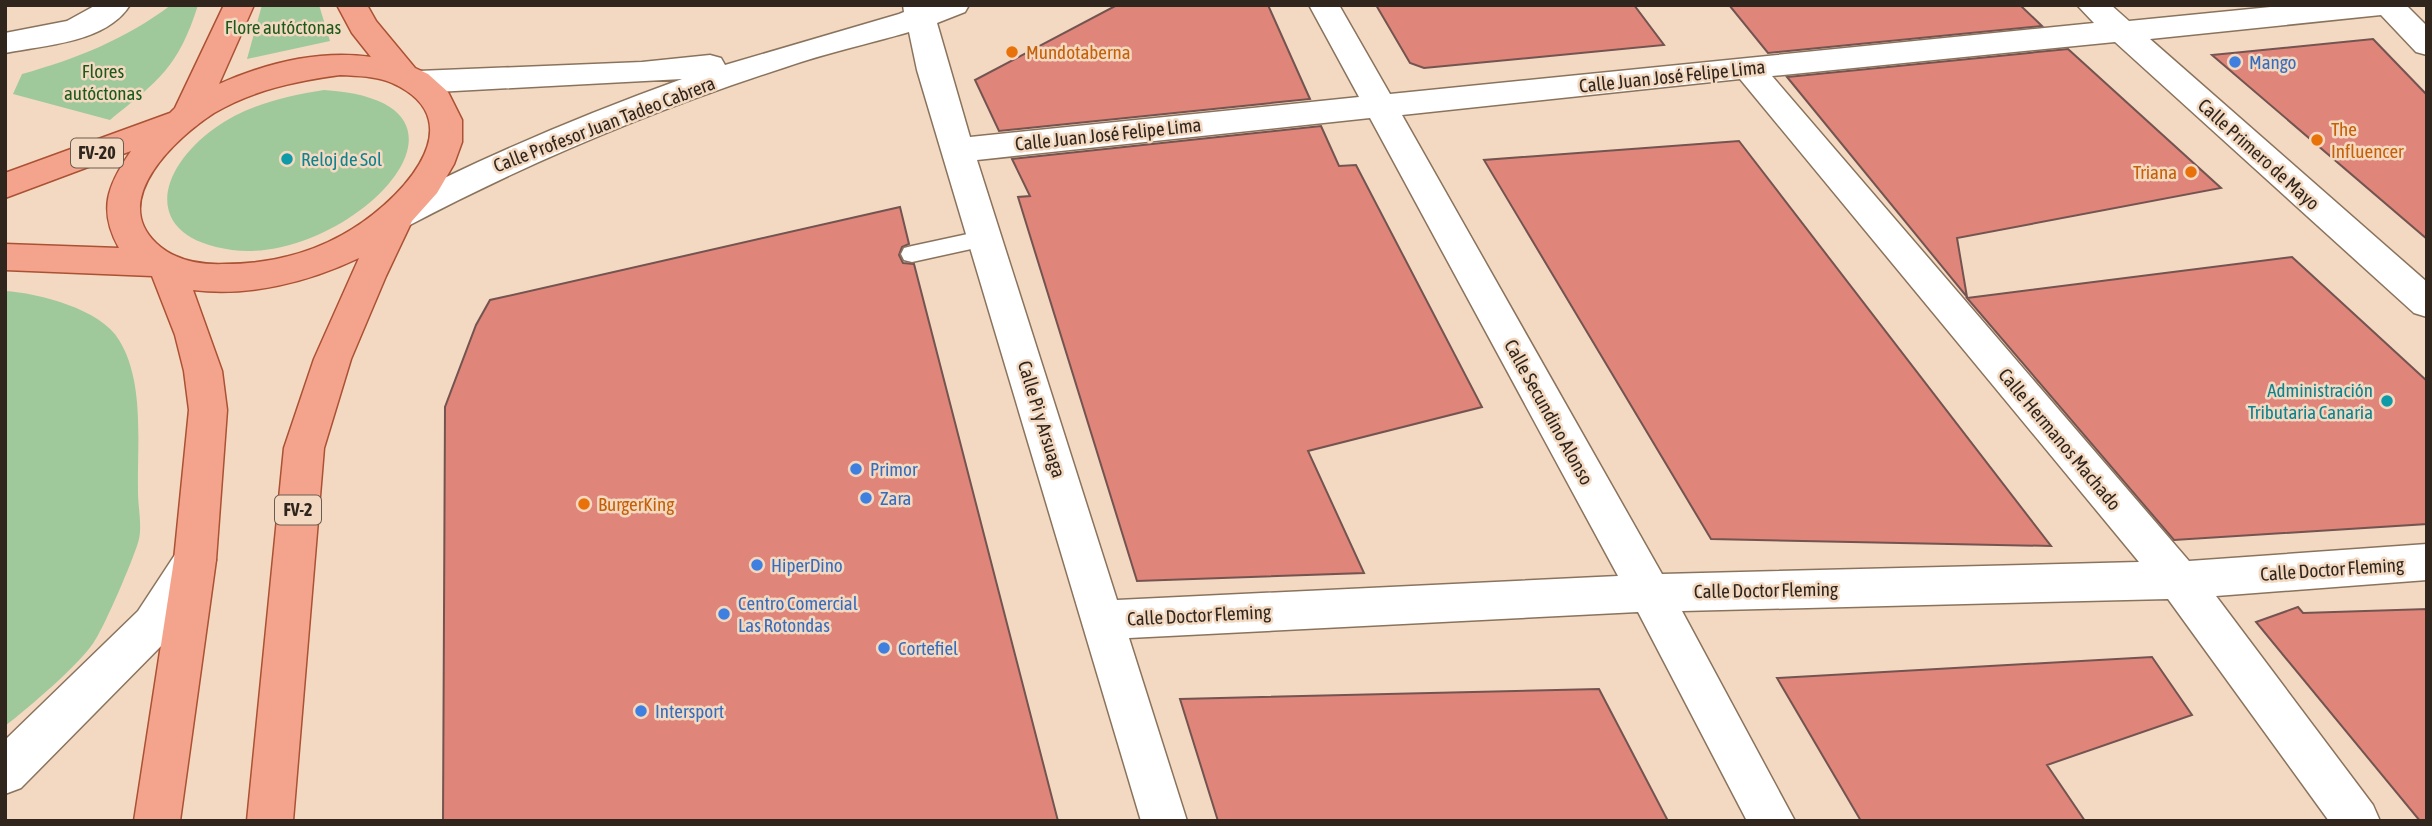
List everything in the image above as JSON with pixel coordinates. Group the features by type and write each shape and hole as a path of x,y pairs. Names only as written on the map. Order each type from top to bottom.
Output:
{"main road":[{"path":"188,116 239,5"},
{"path":"5,257 161,266 201,278 241,279 295,269 346,250 396,217 425,187 443,156 446,128 439,104 411,80 363,26 352,5"},
{"path":"157,821 195,560 208,410 203,371 193,335 161,266 136,247 125,229 125,197 140,163 161,138 188,116 240,87 291,71 340,64 380,68 411,80"},
{"name":"FV-20","path":"5,186 107,150 188,116"},
{"name":"FV-2","path":"270,821 304,448 319,391 340,335 396,217"}],"street":[{"path":"5,43 83,27 105,15 115,5"},
{"name":"Calle Profesor Juan Tadeo Cabrera","path":"396,217 473,176 564,135 778,58 919,12 954,5"},
{"name":"Calle Secundino Alonso","path":"1324,5 1650,593 1772,821"},
{"name":"Calle Primero de Mayo","path":"2092,5 2427,303"},
{"path":"2387,5 2427,45"},
{"name":"Calle Juan José Felipe Lima","path":"959,150 2055,36 2191,26 2387,5"},
{"name":"Calle Pi y Arsuaga","path":"919,12 933,70 1105,620 1164,821"},
{"name":"Calle Profesor Juan Tadeo Cabrera","path":"411,80 642,73 778,58"},
{"name":"Calle Hermanos Machado","path":"1748,68 2179,580 2357,821"},
{"path":"5,772 153,625 195,560"},
{"name":"Calle Doctor Fleming","path":"1105,620 1650,593 2179,580 2427,562"}],"lane":[{"path":"912,254 986,238"}],"green space":[{"name":"Flores autóctonas","path":"171,5 198,5 183,44 154,83 110,120 13,94 22,74 100,47"},
{"name":"Flore autóctonas","path":"262,5 319,5 330,41 247,59"},
{"path":"324,90 378,101 405,122 407,150 392,180 362,209 322,233 277,248 232,250 203,243 183,232 171,218 167,201 170,183 179,164 195,145 227,120 254,107"},
{"path":"5,291 51,299 84,311 110,329 119,340 133,375 136,394 140,528 139,539 126,575 94,642 65,674 5,726"}],"building":[{"path":"1117,5 1268,5 1310,99 999,131 975,80"},
{"path":"1376,5 1634,5 1664,45 1424,68 1410,63"},
{"path":"1729,5 2020,5 2042,26 1768,53"},
{"path":"2373,39 2427,95 2427,239 2212,55"},
{"path":"2068,49 2221,188 1957,238 1967,297 1787,77"},
{"path":"1321,126 1339,166 1356,165 1482,407 1308,451 1364,573 1137,581 1018,197 1030,196 1012,159"},
{"path":"1739,141 2051,546 1711,539 1484,160"},
{"name":"Centro Comercial Las Rotondas","path":"900,207 909,244 902,247 899,255 903,263 914,264 1058,821 443,821 445,407 476,325 490,300"},
{"path":"2292,257 2427,381 2427,524 2174,540 1967,298"},
{"path":"2298,607 2303,613 2427,609 2427,821 2420,821 2256,622"},
{"path":"2152,657 2192,715 2047,765 2085,821 1861,821 1777,678"},
{"path":"1599,689 1668,821 1218,821 1180,699"}],"place":[{"name":"Mundotaberna","path":"1012,52"},
{"name":"Mango","path":"2235,62"},
{"name":"The Influencer","path":"2317,140"},
{"name":"Reloj de Sol","path":"287,159"},
{"name":"Triana","path":"2191,172"},
{"name":"Administración Tributaria Canaria","path":"2387,401"},
{"name":"Primor","path":"856,469"},
{"name":"Zara","path":"866,498"},
{"name":"BurgerKing","path":"584,504"},
{"name":"HiperDino","path":"757,565"},
{"name":"Centro Comercial Las Rotondas","path":"724,614"},
{"name":"Cortefiel","path":"884,648"},
{"name":"Intersport","path":"641,711"}]}
